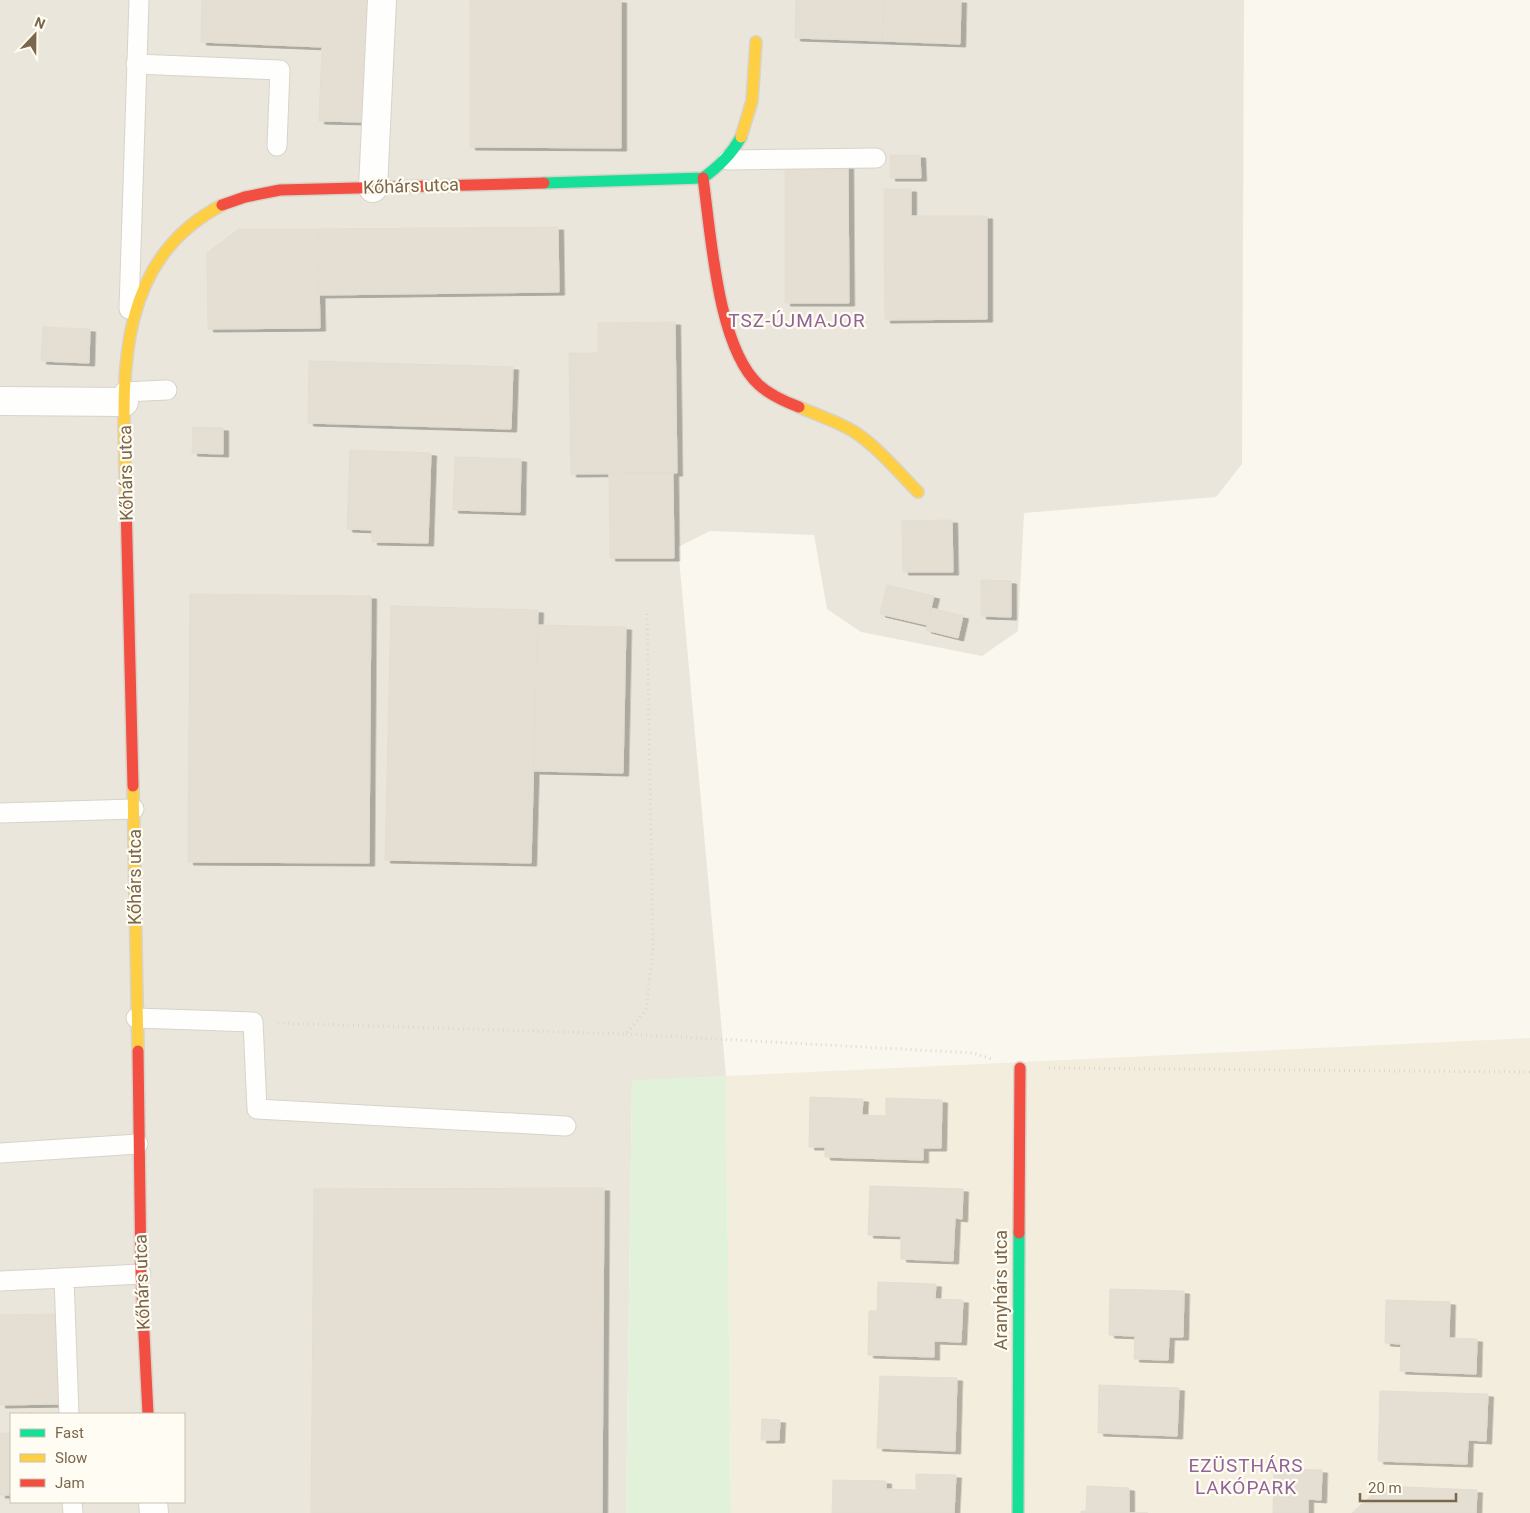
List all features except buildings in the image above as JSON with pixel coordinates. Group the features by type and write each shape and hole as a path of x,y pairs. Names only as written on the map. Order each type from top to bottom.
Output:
{"street":[{"path":"373,188 382,0"},
{"path":"756,42 754,94 749,120 742,138 728,160 703,178 724,316 732,340 746,370 758,384 775,395 853,431 874,448 918,492"},
{"name":"Kőhárs utca","path":"148,1413 140,1274 134,809 124,397 133,315 152,271 169,247 203,215 225,203 251,195 280,190 703,178"},
{"path":"0,401 124,397"},
{"name":"Aranyhárs utca","path":"1018,1513 1020,1068"}],"lane":[{"path":"129,344 139,0"},
{"path":"136,64 280,70 276,146"},
{"path":"728,160 876,158"},
{"path":"124,397 167,390"},
{"path":"0,813 134,809"},
{"path":"136,1018 253,1022 257,1109 566,1126"},
{"path":"0,1153 138,1144"},
{"path":"0,1282 140,1274"},
{"path":"64,1278 69,1413"}],"path":[{"path":"626,1034 646,1010 653,950 647,612"},
{"path":"253,1022 626,1034 973,1053 1020,1068 1530,1072"}],"shaded area":[{"path":"0,0 1244,0 1242,464 1216,497 1024,513 1018,631 982,656 861,632 827,609 814,535 710,531 678,547 726,1076 632,1081 626,1513 0,1513"},
{"path":"1530,1038 1530,1513 731,1513 726,1076"}],"green space":[{"path":"726,1076 731,1513 626,1513 632,1080"}],"traffic: fast":[{"path":"544,183 703,178 724,160 741,137"},
{"path":"1018,1513 1019,1233"}],"traffic: slow":[{"path":"741,137 752,101 756,42"},
{"path":"126,502 125,376 130,335 141,297 158,261 185,231 222,205"},
{"path":"799,407 840,424 862,437 918,492"},
{"path":"133,786 138,1051"}],"traffic: jam":[{"path":"703,178 718,288 734,344 745,367 763,389 799,407"},
{"path":"222,205 245,197 280,190 544,183"},
{"path":"126,502 133,786"},
{"path":"138,1051 141,1274 148,1413"},
{"path":"1019,1233 1020,1068"}],"district":[{"name":"TSZ-ÚJMAJOR","path":"797,320"},
{"name":"EZÜSTHÁRS LAKÓPARK","path":"1246,1476"}]}
